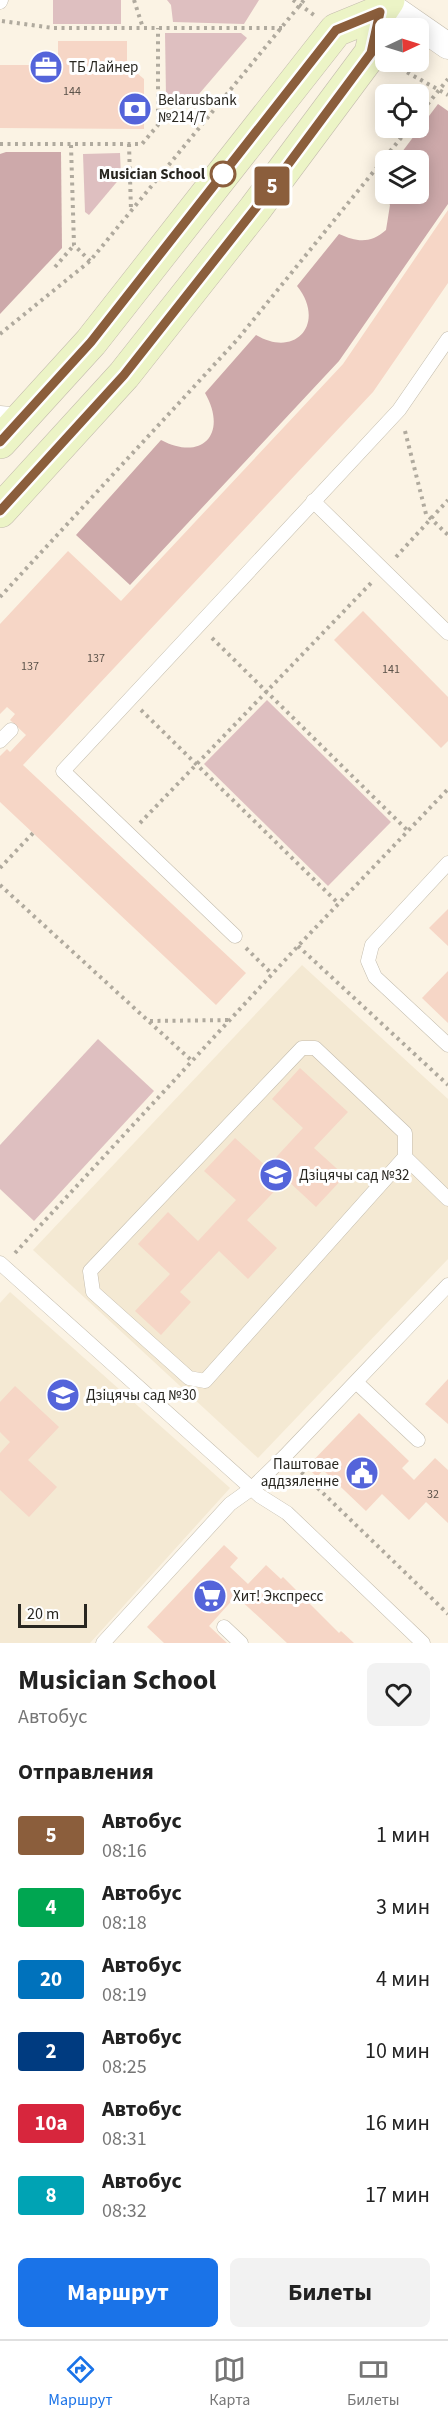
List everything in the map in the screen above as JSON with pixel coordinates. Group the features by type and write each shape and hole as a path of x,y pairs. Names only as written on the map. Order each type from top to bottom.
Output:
{"main road":[{"path":"0,442 12,414 91,342 336,30 384,4"},
{"path":"0,511 124,375 255,209 371,53 384,4"}],"street":[{"path":"384,4 448,46"}],"lane":[{"path":"235,936 63,771 399,410 448,339"},
{"path":"313,501 448,633"},
{"path":"0,741 11,730"},
{"path":"448,863 372,945 368,961 375,977 448,1045"},
{"path":"405,1157 205,1381 189,1378 93,1292 90,1271 302,1048 315,1048 405,1133 405,1157 448,1199"},
{"path":"1,1265 251,1489 287,1514 423,1643"},
{"path":"103,1643 230,1504 251,1489 285,1456 448,1285"},
{"path":"357,1383 418,1440"},
{"path":"224,1628 241,1643"}],"path":[{"path":"134,0 144,28"},
{"path":"0,334 90,261 304,0"},
{"path":"0,21 53,28 283,27"},
{"path":"0,144 142,144 158,125 158,28"},
{"path":"407,72 448,95"},
{"path":"429,103 448,79"},
{"path":"158,102 223,101"},
{"path":"0,597 237,340 401,138"},
{"path":"129,144 131,210"},
{"path":"55,267 74,245 71,145"},
{"path":"74,245 90,261"},
{"path":"399,410 426,514 448,535"},
{"path":"129,834 448,500"},
{"path":"198,625 408,831"},
{"path":"130,699 339,904"},
{"path":"1,1265 298,946 448,789"},
{"path":"0,868 33,833"},
{"path":"0,885 192,1061"},
{"path":"235,936 273,974"},
{"path":"298,946 448,1085"},
{"path":"149,1021 231,1020"},
{"path":"285,1456 448,1614"}],"shaded area":[{"path":"53,0 121,0 121,24 53,24"},
{"path":"167,0 259,0 244,24 173,22 171,5"},
{"path":"165,33 241,33 247,38 199,94 166,96"},
{"path":"438,104 448,111 448,204 339,361 130,585 76,535 161,440 189,448 207,440 214,420 205,393 256,335 284,343 295,340 303,333 308,324 309,312 305,299 297,286 339,234 352,239 369,240 386,230 389,204 429,204 429,150 404,150 412,138 429,138 429,116"},
{"path":"6,152 61,152 62,248 0,314 0,154"},
{"path":"120,153 121,177 89,215 85,212 83,154"},
{"path":"267,700 391,822 328,886 204,764"},
{"name":"Дзіцячы сад №32","path":"302,965 448,1099 448,1259 258,1458 33,1250"},
{"path":"98,1039 154,1091 34,1221 0,1189 0,1145"},
{"name":"Дзіцячы сад №30","path":"10,1292 230,1488 90,1643 0,1643 0,1303"}],"building":[{"path":"58,41 127,41 127,67 138,67 138,74 144,79 144,129 0,128 0,65 58,65"},
{"path":"448,210 448,283 373,392 23,765 246,973 216,1005 0,802 0,756 7,749 10,752 26,735 10,720 15,714 7,707 0,714 0,624 68,551 121,601 343,364"},
{"path":"363,611 448,697 448,741 441,748 334,640"},
{"path":"448,909 448,946 429,928"},
{"path":"448,971 448,1023 422,998"},
{"path":"300,1068 348,1112 314,1148 345,1176 316,1207 286,1179 247,1220 277,1248 248,1279 219,1251 180,1292 191,1302 161,1335 135,1311 170,1274 138,1244 168,1212 198,1241 236,1200 204,1171 235,1138 267,1167 303,1128 272,1099"},
{"path":"448,1379 448,1424 425,1404"},
{"path":"15,1386 59,1427 28,1460 57,1487 29,1517 0,1490 0,1453 10,1442 0,1432 0,1402"},
{"path":"359,1413 409,1461 402,1468 414,1480 435,1458 448,1470 448,1523 426,1502 409,1520 382,1494 366,1511 323,1470 317,1477 307,1467"},
{"path":"224,1545 238,1558 230,1567 248,1584 266,1565 281,1579 283,1577 339,1633 341,1631 354,1643 287,1643 236,1596 209,1626 227,1643 164,1643 147,1627"}],"bus line":[{"name":"5","path":"0,442 91,342 336,30 380,12 371,53 255,209 124,375 0,511"}],"place":[{"name":"ТБ Лайнер","path":"46,67"},
{"name":"Belarusbank №214/7","path":"135,109"},
{"name":"Musician School","path":"223,174"},
{"name":"Дзіцячы сад №32","path":"276,1175"},
{"name":"Дзіцячы сад №30","path":"63,1395"},
{"name":"Паштовае аддзяленне","path":"362,1473"},
{"name":"Хит! Экспресс","path":"210,1596"}]}
